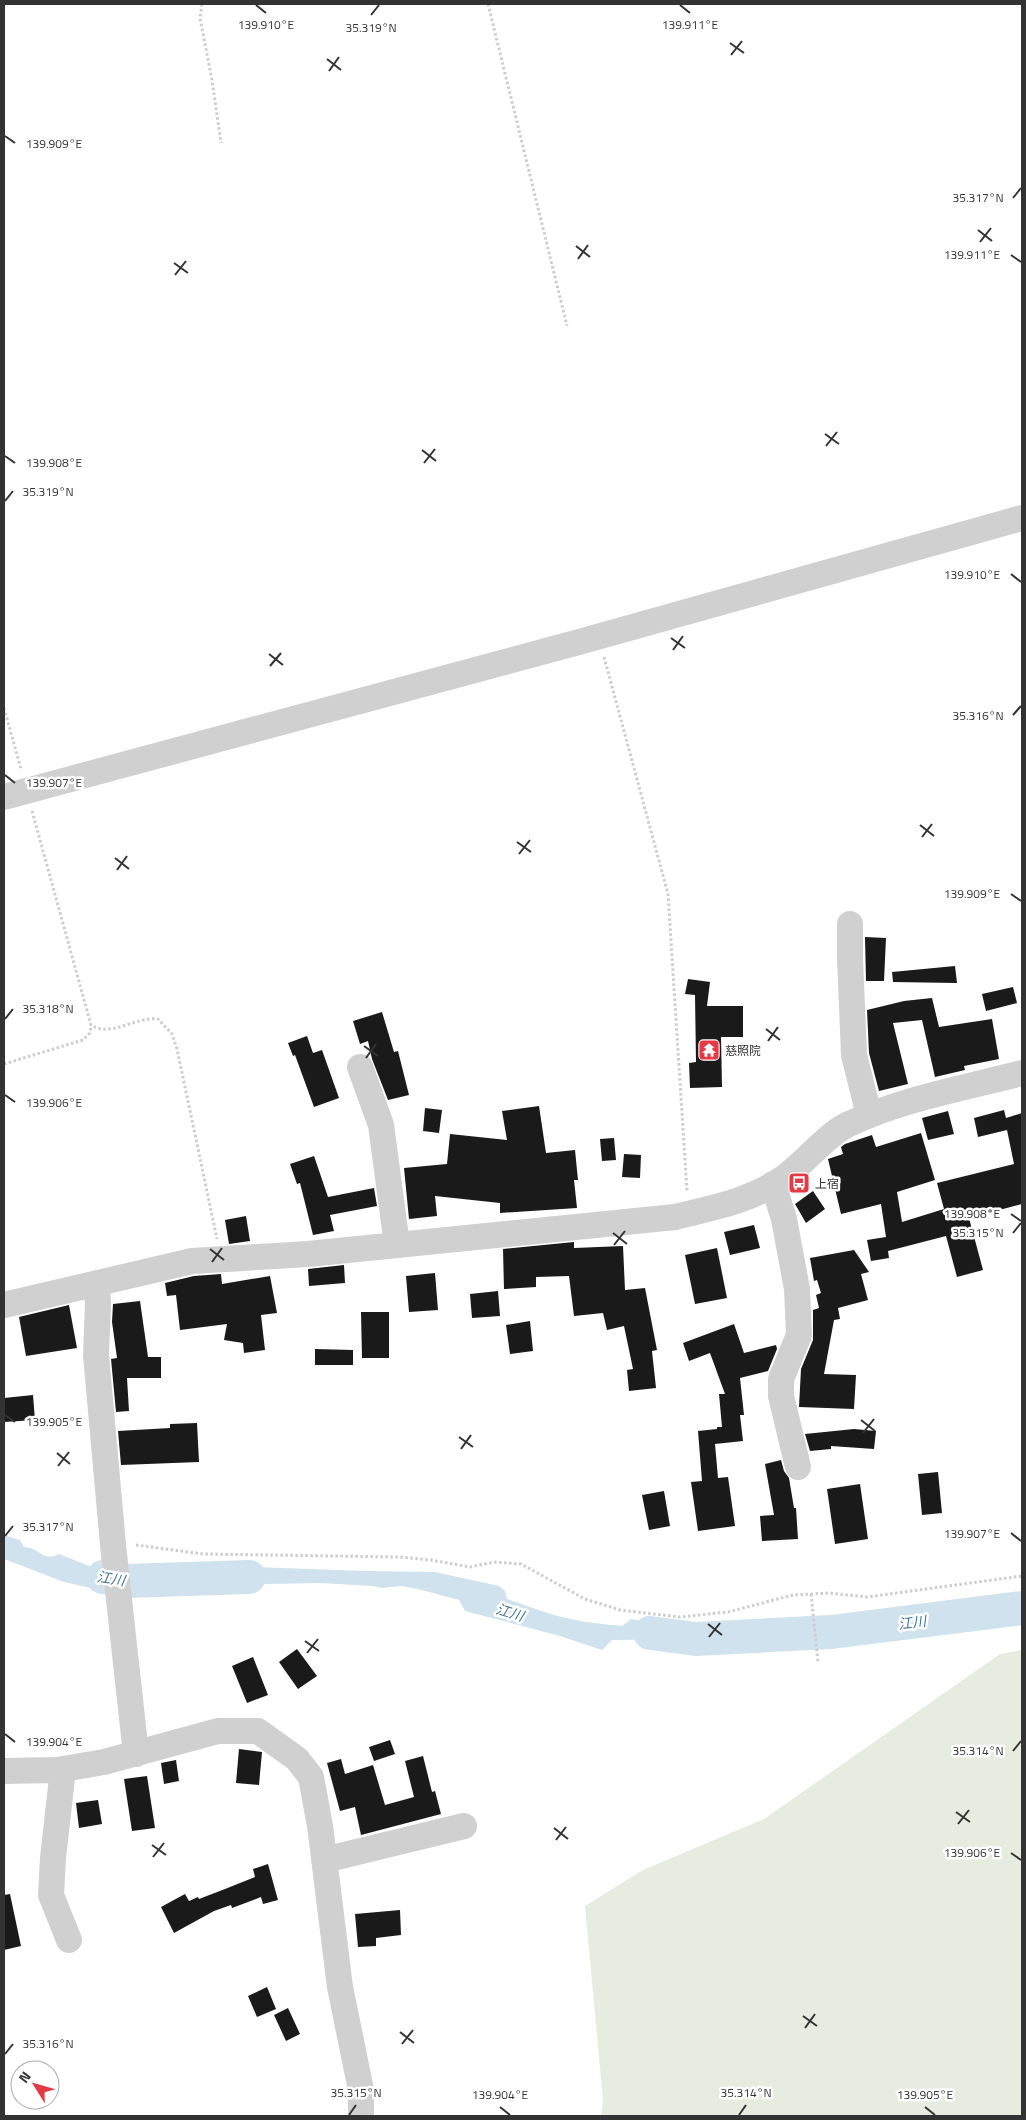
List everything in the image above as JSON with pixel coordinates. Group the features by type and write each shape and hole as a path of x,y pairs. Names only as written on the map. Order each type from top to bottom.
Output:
{"street":[{"path":"15,794 599,637 1022,518"},
{"path":"850,924 854,1055 869,1115"},
{"path":"360,1067 381,1124 397,1245"},
{"path":"4,1305 192,1261 308,1254 675,1217 724,1206 760,1192 784,1178 844,1126 880,1111 1022,1073"},
{"path":"773,1184 784,1220 797,1289 799,1335 781,1379 781,1396 798,1466"},
{"path":"97,1283 96,1355 112,1543 136,1754"},
{"path":"4,1771 63,1769 104,1762 218,1731 258,1731 297,1759 311,1777 324,1860 340,1987 361,2090 361,2116"},
{"path":"63,1769 53,1858 51,1895 69,1940"},
{"path":"324,1860 464,1826"}],"path":[{"path":"202,4 200,18 212,80 221,143"},
{"path":"488,4 567,326"},
{"path":"599,637 668,894 688,1214"},
{"path":"4,708 15,794 91,1024 90,1033 83,1040 4,1064"},
{"path":"91,1024 97,1029 110,1029 147,1018 158,1019 172,1034 177,1049 221,1259"},
{"path":"112,1543 203,1554 400,1557 431,1560 470,1568 494,1562 521,1564 585,1599 620,1610 680,1617 728,1612 793,1595 812,1597 829,1593 867,1596 888,1595 1022,1576"},
{"path":"812,1597 818,1662"}],"shaded area":[{"path":"1022,1650 1022,2116 601,2116 603,2100 585,1906 643,1870 764,1819 1000,1654"}],"water":[{"path":"4,1535 20,1540 24,1547 34,1549 45,1556 49,1557 59,1554 96,1567 106,1564 109,1592 64,1582 4,1559"},
{"path":"224,1566 435,1572 499,1586 505,1591 507,1599 547,1613 590,1622 622,1626 631,1619 683,1627 684,1633 696,1639 612,1640 602,1650 560,1636 465,1611 459,1600 418,1589 401,1586 382,1588 321,1583 267,1584 207,1581 203,1577 207,1568"},
{"path":"138,1574 148,1580 141,1589 124,1590 123,1575"}],"building":[{"path":"865,937 886,938 884,981 866,981"},
{"path":"955,966 957,983 893,982 892,972"},
{"name":"慈照院","path":"688,979 710,982 707,1006 743,1006 743,1037 721,1037 722,1087 690,1088 689,1063 696,1062 695,995 685,994"},
{"path":"1013,987 1017,1003 986,1011 982,994"},
{"path":"932,998 939,1027 992,1019 999,1059 964,1066 965,1070 935,1077 922,1020 893,1023 908,1084 879,1091 869,1053 867,1010 904,1001"},
{"path":"382,1012 394,1052 398,1051 409,1095 388,1100 372,1059 368,1041 360,1044 353,1021"},
{"path":"307,1036 313,1053 322,1050 339,1098 314,1107 295,1055 293,1056 288,1043"},
{"path":"539,1106 546,1153 575,1150 578,1180 574,1180 577,1208 500,1213 500,1203 435,1196 437,1216 409,1219 404,1168 447,1164 450,1134 507,1140 502,1111"},
{"path":"425,1108 442,1110 439,1133 423,1131"},
{"path":"1004,1110 1006,1118 1022,1113 1022,1204 969,1218 983,1270 957,1277 946,1236 888,1251 889,1258 871,1261 867,1240 886,1237 881,1204 841,1214 828,1159 843,1154 841,1147 845,1144 872,1135 876,1147 921,1133 935,1180 897,1192 902,1222 944,1209 937,1183 1014,1164 1007,1130 978,1137 974,1118"},
{"path":"948,1111 954,1134 928,1140 922,1118"},
{"path":"614,1138 616,1160 602,1161 600,1139"},
{"path":"624,1154 641,1155 640,1178 622,1177"},
{"path":"314,1156 328,1197 374,1188 377,1206 330,1215 334,1231 313,1235 300,1183 297,1184 290,1164"},
{"path":"813,1191 825,1209 806,1223 795,1204"},
{"path":"246,1216 250,1241 229,1244 225,1220"},
{"path":"754,1225 760,1248 730,1255 724,1232"},
{"path":"574,1242 574,1248 623,1246 625,1290 645,1288 657,1350 652,1351 656,1388 629,1391 627,1370 633,1369 624,1326 607,1330 603,1313 574,1316 569,1276 536,1277 536,1287 504,1289 503,1249"},
{"path":"717,1248 727,1298 695,1304 685,1255"},
{"path":"854,1250 869,1272 861,1274 868,1300 838,1308 840,1319 834,1320 824,1374 856,1375 854,1409 799,1407 801,1369 813,1340 813,1310 819,1308 816,1295 821,1293 817,1280 814,1281 810,1258"},
{"path":"344,1265 345,1283 309,1286 308,1269"},
{"path":"435,1273 438,1310 409,1312 406,1276"},
{"path":"221,1274 222,1284 270,1276 277,1313 261,1315 265,1350 244,1353 243,1343 224,1340 227,1324 180,1330 176,1295 167,1296 165,1283 194,1276"},
{"path":"498,1291 500,1316 472,1318 470,1294"},
{"path":"140,1301 148,1357 161,1357 161,1378 127,1378 129,1411 116,1412 111,1359 117,1358 112,1322 113,1304"},
{"path":"69,1305 77,1348 26,1356 19,1317"},
{"path":"361,1312 389,1312 389,1358 362,1358"},
{"path":"530,1321 533,1351 510,1354 506,1325"},
{"path":"734,1324 744,1353 776,1345 777,1349 768,1371 740,1378 744,1415 740,1415 743,1441 715,1444 718,1478 728,1477 735,1526 698,1531 691,1482 702,1481 698,1431 722,1427 719,1394 725,1394 710,1353 689,1361 683,1343"},
{"path":"315,1349 353,1350 353,1365 315,1365"},
{"path":"33,1395 35,1420 4,1422 4,1398"},
{"path":"197,1423 199,1462 121,1465 118,1431 170,1428 170,1424"},
{"path":"854,1429 876,1431 874,1449 831,1446 831,1449 810,1451 805,1434"},
{"path":"781,1460 784,1471 789,1478 794,1508 796,1508 798,1539 762,1541 760,1516 774,1515 765,1464"},
{"path":"938,1472 942,1513 922,1515 918,1474"},
{"path":"860,1484 868,1539 835,1544 827,1489"},
{"path":"664,1491 670,1526 649,1530 642,1495"},
{"path":"297,1649 317,1676 298,1689 279,1662"},
{"path":"253,1657 268,1695 247,1703 232,1666"},
{"path":"390,1740 395,1754 374,1761 369,1747"},
{"path":"239,1749 262,1752 259,1785 236,1783"},
{"path":"423,1756 432,1792 435,1791 441,1814 361,1835 355,1807 340,1811 327,1763 341,1759 345,1774 373,1765 385,1805 414,1797 405,1761"},
{"path":"176,1760 179,1781 164,1784 161,1763"},
{"path":"147,1776 155,1828 132,1831 124,1779"},
{"path":"98,1800 102,1824 79,1828 76,1803"},
{"path":"268,1864 278,1900 263,1904 261,1897 232,1908 231,1905 214,1911 174,1933 161,1907 185,1894 189,1901 198,1897 199,1899 255,1877 253,1869"},
{"path":"10,1894 21,1946 4,1950 4,1895"},
{"path":"400,1910 401,1935 376,1938 376,1946 358,1947 355,1914"},
{"path":"267,1987 276,2009 257,2017 248,1996"},
{"path":"288,2008 300,2034 286,2041 274,2015"}],"waterway":[{"name":"江川","path":"103,1577 127,1581 249,1577"},
{"name":"江川","path":"650,1633 696,1639 831,1632 1022,1608"}],"place":[{"name":"慈照院","path":"709,1050"},
{"name":"上宿","path":"799,1183"}]}
